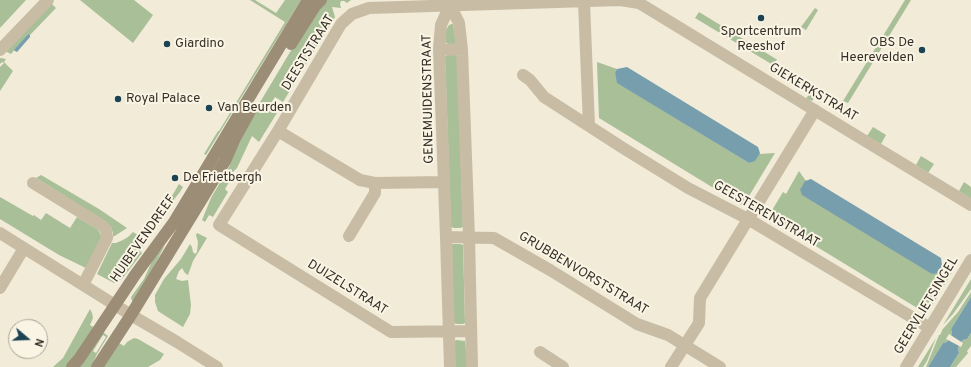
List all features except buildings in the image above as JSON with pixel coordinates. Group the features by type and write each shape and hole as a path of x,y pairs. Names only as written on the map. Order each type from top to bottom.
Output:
{"street":[{"path":"0,50 48,0"},
{"name":"HUIBEVENDREEF","path":"72,367 178,216 308,0"},
{"name":"HUIBEVENDREEF","path":"97,367 131,315 225,161 235,138 254,104 293,40 321,0"},
{"name":"GIEKERKSTRAAT","path":"450,2 584,2 620,0 639,2 971,205"},
{"path":"450,2 459,23 462,50 472,367"},
{"name":"GENEMUIDENSTRAAT","path":"450,2 441,25 439,49 450,367"},
{"name":"DEESTSTRAAT","path":"219,225 278,131 341,24 352,14 369,8 450,2"},
{"path":"584,2 589,126"},
{"path":"439,49 462,50"},
{"name":"GEESTERENSTRAAT","path":"524,75 544,97 623,148 688,188 748,219 930,328"},
{"path":"672,367 699,323 700,298 815,110"},
{"path":"278,131 360,180 375,183 444,182"},
{"path":"33,183 103,226 106,230 107,238 83,285"},
{"path":"349,236 375,192 375,183"},
{"name":"DUIZELSTRAAT","path":"219,225 391,332 471,331"},
{"path":"0,233 217,367"},
{"name":"GRUBBENVORSTSTRAAT","path":"446,237 494,238 550,270 637,324 668,335 720,367"},
{"path":"0,288 24,248"},
{"name":"GEERVLIETSINGEL","path":"906,367 971,260"},
{"path":"540,352 563,367"}],"green space":[{"path":"0,0 26,0 0,28"},
{"path":"80,0 134,0 153,15 133,43"},
{"path":"250,0 255,0 276,13 285,0 301,0 206,155 204,154 285,22"},
{"path":"325,0 351,0 347,3 341,1 341,8 332,7 335,17 322,38 316,31 311,39 319,43 283,102 275,97 271,103 280,108 259,142 252,136 237,168 232,173 228,169 230,165 227,164 247,124 302,32"},
{"path":"905,0 911,0 848,103 843,101"},
{"path":"51,3 56,8 30,35 28,34 11,54 5,51"},
{"path":"815,8 818,10 806,30 801,27"},
{"path":"699,12 777,59 775,63 773,65 695,18"},
{"path":"453,24 456,44 448,44 445,42 446,30 449,25"},
{"path":"457,54 463,227 454,228 451,227 445,57 447,55"},
{"path":"0,58 6,59 4,62 13,71 0,91 0,67 4,63 2,62 0,64"},
{"path":"597,62 617,69 615,72 618,83 749,163 755,160 759,153 775,153 743,206 599,118"},
{"path":"776,64 817,89 815,91 817,93 812,101 806,99 812,89 775,67"},
{"path":"873,127 886,135 881,144 867,136"},
{"path":"921,156 934,164 928,173 916,165"},
{"path":"799,171 806,181 801,188 938,272 941,266 954,269 927,314 768,217 783,192 786,194"},
{"path":"225,174 232,177 225,189 228,192 213,217 209,215 205,222 202,220 211,198"},
{"path":"41,175 99,209 127,228 113,237 111,227 36,178"},
{"path":"964,182 971,187 971,199 959,191"},
{"path":"179,184 183,187 180,192 167,208 145,242 140,251 142,253 122,279 114,283 97,274 112,243 123,240 133,232 146,240"},
{"path":"0,197 41,220 46,213 70,228 77,217 97,229 102,238 88,269 59,255 0,219"},
{"path":"197,233 207,238 193,261 188,275 182,268 176,279 182,281 188,280 191,305 190,314 183,327 158,311 155,302 155,295 164,279 181,259 190,244 193,252 195,254 197,252"},
{"path":"453,244 463,245 465,323 463,324 453,323"},
{"path":"165,245 134,301 132,301 131,297 144,279 153,259"},
{"path":"971,279 971,289 943,325"},
{"path":"971,292 971,297 951,329 952,334 947,342 943,343 928,367 926,367 942,330 958,312"},
{"path":"90,309 93,318 90,325 95,328 68,367 53,367 63,358"},
{"path":"103,332 108,336 91,367 79,367","holes":["103,335 106,337 96,353 93,351"]},
{"path":"971,333 971,346 967,351 968,353 956,367 950,367 959,353 958,348 961,342 967,339"},
{"path":"134,338 164,354 160,360 148,367 103,367 119,343 124,346 127,342"},
{"path":"936,338 927,361 923,367 918,367"},
{"path":"454,341 465,341 468,367 452,367"}],"water":[{"path":"28,34 30,37 17,52 15,51 14,50"},
{"path":"627,67 758,147 760,153 755,161 749,163 617,83 615,72 617,69"},
{"path":"811,179 941,258 942,265 938,273 932,274 802,195 800,189 805,181"},
{"path":"971,297 971,333 967,339 961,342 958,348 959,353 950,367 928,367 943,343 947,342 952,334 951,329"}],"pier":[{"path":"949,334 963,343 961,347 946,339"}],"place":[{"name":"Sportcentrum Reeshof","path":"761,18"},
{"name":"Giardino","path":"167,44"},
{"name":"OBS De Heerevelden","path":"922,50"},
{"name":"Royal Palace","path":"118,99"},
{"name":"Van Beurden","path":"209,108"},
{"name":"De Frietbergh","path":"175,178"}]}
